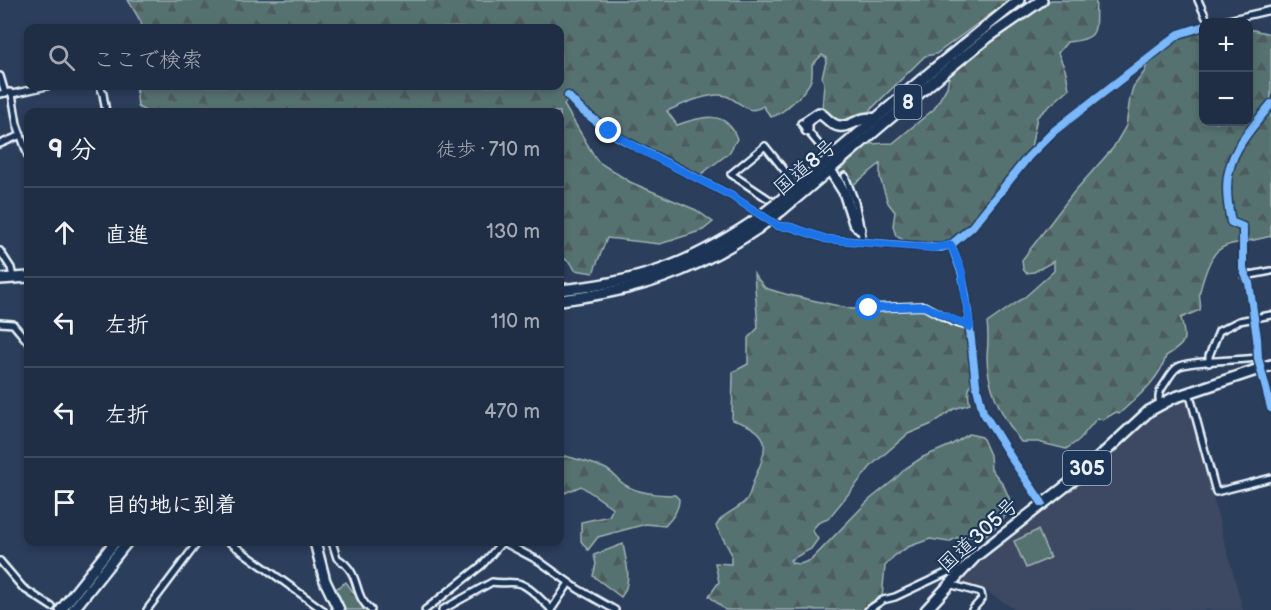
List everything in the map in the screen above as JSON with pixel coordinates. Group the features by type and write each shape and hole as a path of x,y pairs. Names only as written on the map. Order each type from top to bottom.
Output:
{"highway":[{"name":"国道8号","path":"779,207 797,186 1019,0"},
{"name":"国道8号","path":"564,299 620,290 675,274 721,252 830,170 879,126 987,38 1042,0"},
{"path":"804,127 807,121 819,113 838,126 867,117 876,118"},
{"path":"830,170 844,192 854,223 860,229"},
{"name":"国道8号","path":"564,291 604,286 641,277 702,254 754,226"},
{"path":"0,279 24,277"},
{"name":"国道305号","path":"926,610 961,571 991,543 1080,475 1143,416 1161,403 1263,363"},
{"path":"56,609 111,546"},
{"path":"73,610 124,546"},
{"path":"316,546 325,581 339,610"}],"street":[{"path":"1198,0 1206,18"},
{"path":"1236,18 1271,10"},
{"path":"568,96 580,109 617,137 732,196 778,226 791,227 826,239 933,248 951,245 972,227 1028,157 1054,131 1173,38 1199,27"},
{"path":"0,76 2,94 30,90"},
{"path":"102,90 105,108"},
{"path":"12,94 24,144"},
{"path":"1271,104 1236,154 1229,171 1229,213 1231,222 1243,227 1245,276 1249,283 1271,408"},
{"path":"804,127 821,147"},
{"path":"0,144 21,135"},
{"path":"779,207 731,174 765,146 797,186"},
{"path":"845,176 855,201 863,241"},
{"path":"951,245 962,272 976,384 983,412 1042,503"},
{"path":"0,251 11,267 13,277"},
{"path":"1245,276 1271,271"},
{"path":"869,308 924,306 970,327"},
{"path":"1209,363 1219,331 1239,321 1271,315"},
{"path":"0,323 13,324 24,337"},
{"path":"1161,403 1159,400 1161,389 1177,367 1188,363 1263,363"},
{"path":"1189,392 1216,492 1271,478"},
{"path":"147,610 195,546"},
{"path":"235,546 322,610"},
{"path":"333,546 337,558 353,572 362,601 371,610"},
{"path":"425,610 434,608 482,565 499,546"},
{"path":"510,546 539,561 569,583 615,610"},
{"path":"0,561 27,591 56,609"},
{"path":"868,610 883,600 895,597 948,572 961,571"},
{"path":"442,610 492,582 503,585 521,584 551,609 569,583"},
{"path":"949,584 981,593 982,599 972,610"}],"shaded area":[{"path":"1186,397 1243,610 1016,610 984,590 957,582 994,545 1145,419 1164,406"}],"green space":[{"path":"128,0 1010,0 936,54 925,56 866,114 843,123 835,122 822,110 824,83 822,77 827,58 822,55 812,65 812,78 805,90 787,107 771,117 763,106 753,110 748,109 731,98 720,95 696,99 667,111 677,125 695,119 712,117 727,123 732,129 737,139 729,153 700,175 673,166 613,133 572,100 567,100 564,105 600,163 630,182 696,210 713,222 703,230 660,244 607,238 593,273 575,270 571,263 564,259 564,108 138,107 136,90 564,90 564,24 141,24"},
{"path":"1051,0 1096,0 1095,25 1091,35 1078,41 1067,42 1058,53 1066,72 1069,89 1037,117 1031,148 969,225 952,240 944,245 905,241 896,236 893,226 895,212 888,203 880,178 880,164 853,185 847,173 838,177 837,173 868,144 893,143 934,109 947,87 950,72"},
{"path":"1253,30 1271,34 1271,236 1231,244 1216,252 1205,273 1200,291 1200,310 1181,318 1184,337 1181,345 1166,356 1153,381 1119,414 1116,412 1103,420 1097,418 1079,440 1066,449 1038,442 1021,442 1002,412 993,390 988,368 987,323 1026,296 1054,271 1054,261 1034,272 1026,273 1022,260 1074,192 1113,148 1126,126 1133,87 1145,71 1148,60 1179,38 1199,31 1199,126 1253,126"},
{"path":"754,274 765,288 785,294 852,309 922,308 969,329 972,375 969,392 970,404 954,409 932,424 908,434 872,465 828,519 818,523 812,530 818,539 811,549 790,560 792,563 800,564 811,560 869,500 906,468 969,434 982,437 990,455 991,469 1003,484 1010,500 1009,511 986,535 956,538 949,542 930,539 908,547 894,556 885,566 882,598 863,610 725,610 709,596 719,582 715,563 731,564 731,553 716,526 723,517 747,499 765,447 760,434 753,428 732,420 733,372 748,364 748,338 758,328"},
{"path":"564,456 606,469 625,485 639,491 675,495 679,503 673,517 665,526 646,524 598,537 588,550 581,541 581,522 609,516 613,508 581,486 564,493"},
{"path":"1038,530 1050,558 1026,568 1014,541"},
{"path":"623,544 628,578 621,597 593,576 596,564 594,555"},
{"path":"346,582 366,610 345,610 333,591"}],"tunnel":[{"path":"821,147 845,176"}],"cycle path":[{"path":"568,96 580,109 617,137 732,196 778,226 791,227 826,239 941,248 951,245 972,227 1028,157 1054,131 1179,34 1199,28"},
{"path":"1271,104 1246,135 1236,153 1229,171 1227,190 1231,222 1243,227 1243,269 1249,283 1258,358 1271,408"},
{"path":"951,245 961,272 966,295 976,384 983,412 1042,503"}],"route":[{"path":"609,131 639,149 732,196 784,228 791,227 826,239 933,248 951,245 962,272 970,327 954,322 924,306 869,308"}]}
